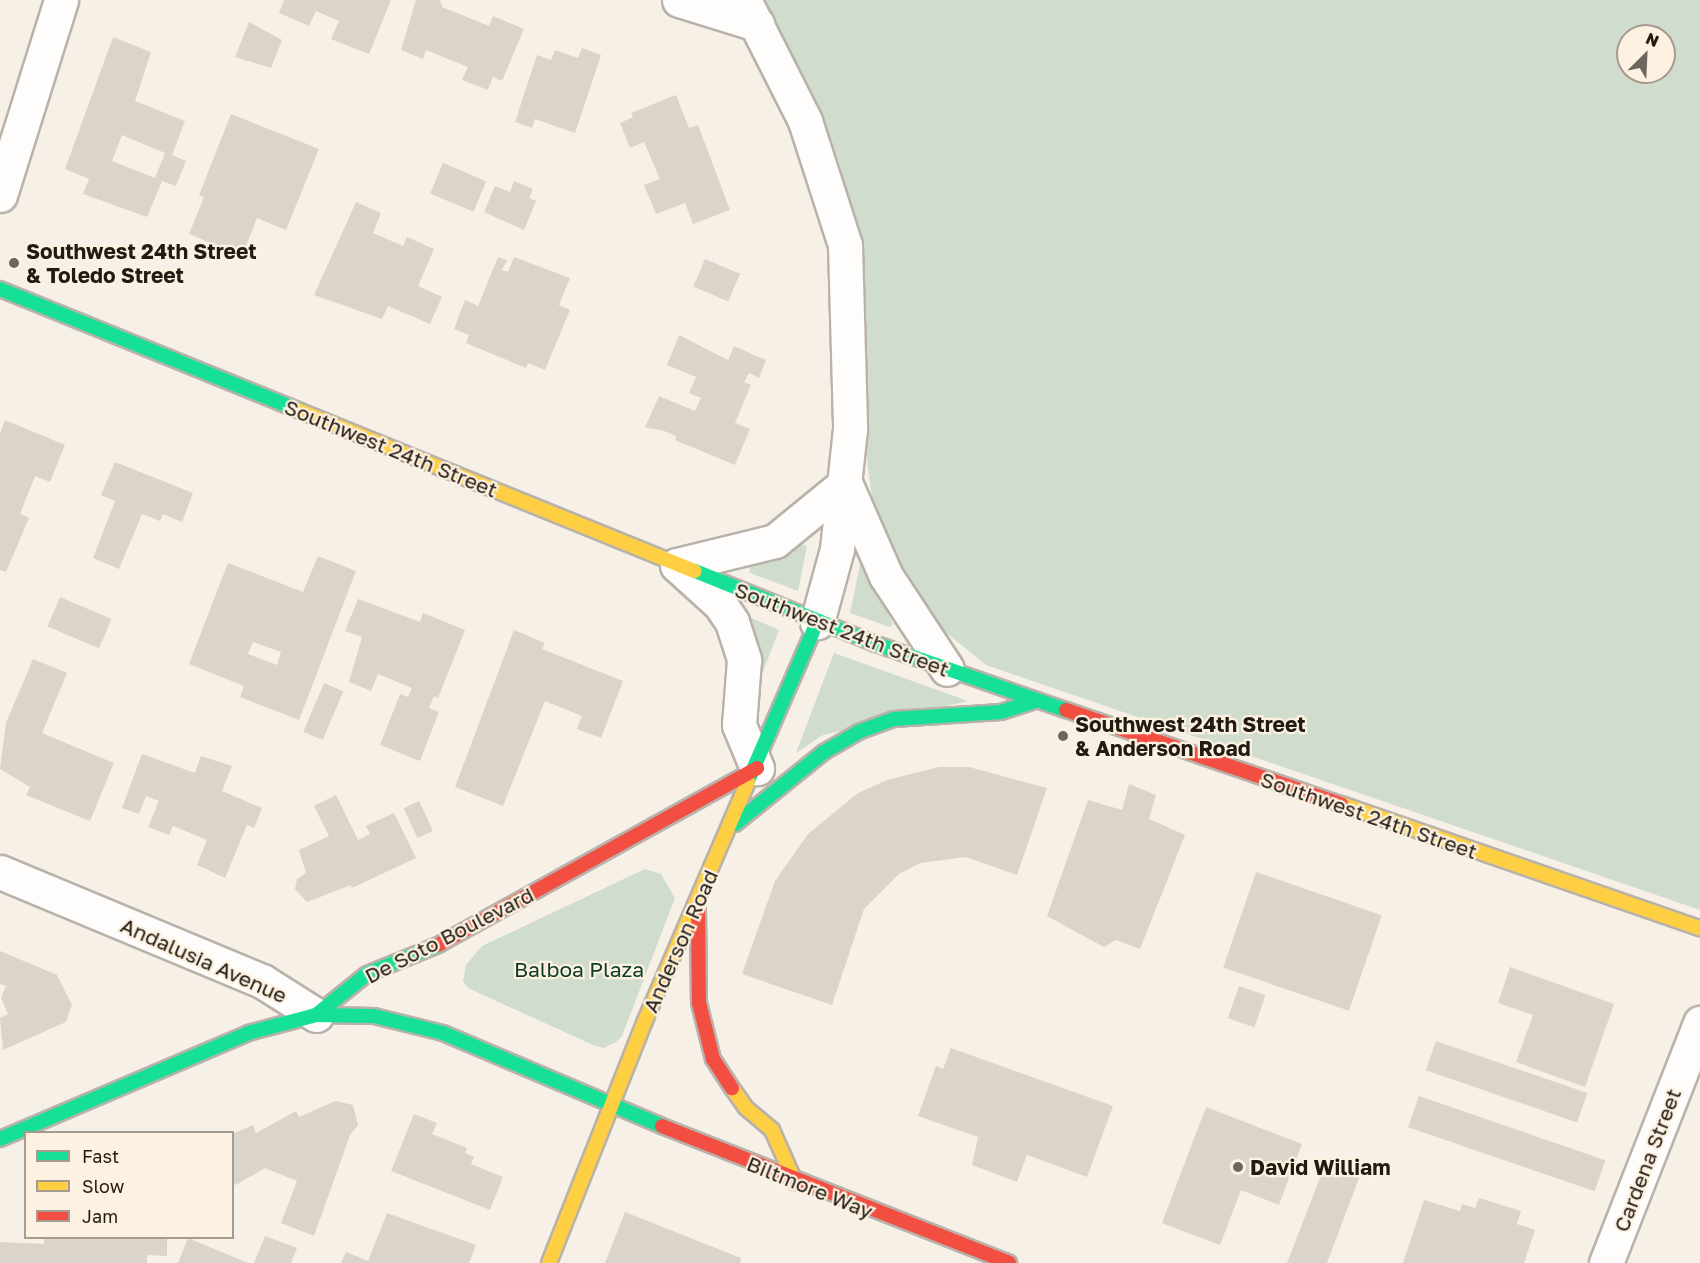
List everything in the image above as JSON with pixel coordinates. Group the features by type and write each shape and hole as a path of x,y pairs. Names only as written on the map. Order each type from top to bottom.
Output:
{"street":[{"path":"0,195 61,0"},
{"path":"679,0 751,12 809,129 845,245 851,381 845,484 837,549 817,622"},
{"name":"Southwest 24th Street","path":"0,289 817,622 946,669 1700,928"},
{"path":"677,564 775,541 845,484"},
{"path":"845,484 886,576 946,669"},
{"path":"677,564 732,622 744,660 739,724 757,768"},
{"name":"Anderson Road","path":"549,1263 698,899 757,768 817,622"},
{"path":"729,829 824,752 858,732 894,719 1001,712 1037,700"},
{"name":"De Soto Boulevard","path":"0,1139 248,1033 316,1015 367,974 435,946 757,768"},
{"name":"Andalusia Avenue","path":"0,872 262,981 316,1015 408,1022 612,1106"},
{"path":"698,899 699,1003 710,1049 734,1093 772,1130 795,1182"},
{"name":"Cardena Street","path":"1606,1263 1700,1023"},
{"name":"Biltmore Way","path":"612,1106 795,1182 1009,1263"}],"green space":[{"path":"762,0 1700,0 1700,910 986,665 927,617 905,590 874,513 866,452 863,298 858,244 839,162 807,82"},
{"path":"800,544 807,546 798,591 750,573 749,566 788,554"},
{"path":"861,560 893,624 890,627 850,613"},
{"path":"745,615 779,630 759,682 758,650"},
{"path":"834,653 968,701 823,735 796,753"},
{"name":"Balboa Plaza","path":"645,869 661,874 675,898 622,1036 616,1042 604,1048 593,1045 468,988 463,981 466,965 482,946"}],"building":[{"path":"284,0 391,0 369,54 331,39 339,21 316,11 309,26 279,13"},
{"path":"416,0 440,0 442,7 489,26 493,16 524,29 502,81 493,77 488,90 462,80 468,67 426,50 423,59 401,50"},
{"path":"249,22 282,40 271,68 235,57"},
{"path":"113,37 151,52 135,101 185,121 172,155 186,161 176,186 162,181 147,217 83,194 89,179 65,169","holes":["122,135 165,153 155,178 112,161"]},
{"path":"582,48 601,55 575,133 535,119 532,128 515,122 537,55 551,60 555,50 578,58"},
{"path":"676,95 689,128 698,125 730,210 693,224 685,203 656,214 644,185 660,179 644,142 630,148 620,123 633,117 631,113"},
{"path":"231,114 319,149 286,230 257,218 242,256 189,234 204,197 199,195"},
{"path":"443,163 486,181 473,212 430,193"},
{"path":"514,181 533,189 529,198 536,201 524,230 484,212 495,186 510,192"},
{"path":"356,202 381,213 373,233 403,246 407,237 434,249 418,286 442,297 430,324 388,306 382,319 314,295"},
{"path":"498,257 507,260 502,270 508,272 514,257 570,278 559,305 570,310 545,370 528,363 526,368 466,343 469,335 454,329 465,300 478,306"},
{"path":"705,259 740,274 728,301 693,287"},
{"path":"679,335 728,360 734,346 766,360 759,378 749,373 744,382 751,385 735,423 750,429 735,465 675,440 676,436 645,427 659,396 695,411 701,398 689,393 696,377 667,365"},
{"path":"5,420 65,445 50,482 35,476 20,514 29,518 6,572 0,570 0,434"},
{"path":"115,462 193,493 182,522 163,514 160,521 142,514 119,569 93,558 115,501 101,495"},
{"path":"318,556 356,571 299,720 240,697 244,686 189,664 228,563 303,592","holes":["253,642 281,652 277,665 248,654"]},
{"path":"60,597 112,619 99,648 47,626"},
{"path":"358,599 420,622 423,613 465,630 438,698 434,696 429,708 439,712 420,761 380,745 400,694 408,697 412,688 378,674 371,691 349,682 362,637 345,631"},
{"path":"514,630 545,643 542,649 623,681 601,738 577,729 582,716 545,701 503,806 455,787"},
{"path":"33,659 67,673 42,733 114,763 90,821 26,795 30,787 0,769 6,723"},
{"path":"324,683 343,691 323,740 303,732"},
{"path":"142,754 195,773 201,756 232,766 222,791 262,808 254,828 247,825 225,878 197,865 207,840 173,826 169,835 148,827 159,801 146,796 139,814 122,808"},
{"path":"939,767 969,767 1047,788 1017,875 966,857 920,863 899,874 864,909 832,1005 742,974 775,881 808,834 858,793 887,780"},
{"path":"1129,784 1156,795 1149,819 1185,835 1140,949 1116,940 1104,947 1047,916 1088,800 1122,810"},
{"path":"336,795 358,840 370,834 366,826 394,813 416,858 352,888 351,885 307,902 295,889 297,879 306,873 299,850 329,836 314,806"},
{"path":"419,801 433,831 418,838 404,808"},
{"path":"1256,872 1382,915 1349,1011 1223,967"},
{"path":"0,951 57,975 72,1005 66,1022 3,1050 0,1018 8,1014 1,998 6,986 0,984"},
{"path":"1510,967 1614,1004 1585,1087 1516,1062 1533,1015 1498,1003"},
{"path":"1239,986 1265,995 1254,1027 1228,1018"},
{"path":"1436,1041 1587,1093 1577,1122 1426,1070"},
{"path":"951,1048 1113,1106 1087,1177 1027,1155 1017,1182 972,1165 978,1137 918,1116 936,1066 943,1069"},
{"path":"1419,1096 1605,1160 1595,1191 1408,1127"},
{"path":"335,1101 353,1105 358,1125 350,1135 314,1236 281,1223 297,1181 265,1168 236,1185 234,1183 234,1133 253,1125 256,1133 296,1111 299,1117"},
{"name":"David William","path":"1206,1107 1302,1144 1279,1205 1241,1190 1220,1245 1162,1223"},
{"path":"414,1114 437,1123 432,1134 467,1148 465,1153 474,1157 471,1164 503,1177 490,1210 391,1171"},
{"path":"1325,1165 1359,1178 1327,1263 1287,1263"},
{"path":"1479,1198 1521,1211 1517,1224 1535,1230 1524,1263 1403,1263 1424,1200 1460,1211 1462,1204 1475,1208"},
{"path":"625,1212 741,1258 740,1263 605,1263"},
{"path":"387,1213 476,1245 469,1263 341,1263 346,1252 368,1261"},
{"path":"265,1236 297,1248 291,1263 254,1263"},
{"path":"44,1239 167,1239 167,1256 147,1255 147,1263 0,1263 0,1242 44,1244"},
{"path":"188,1239 190,1239 248,1263 178,1263"}],"traffic: fast":[{"path":"0,289 298,410"},
{"path":"695,571 876,644 1066,710"},
{"path":"748,781 817,622"},
{"path":"735,824 824,752 858,732 894,719 1001,712 1037,700"},
{"path":"0,1139 248,1033 316,1015 367,974 438,945"},
{"path":"316,1015 374,1016 443,1033 662,1126"}],"traffic: slow":[{"path":"298,410 695,571"},
{"path":"549,1263 644,1023 748,781"},
{"path":"1341,804 1700,928"},
{"path":"732,1088 746,1108 772,1130 795,1182"}],"traffic: jam":[{"path":"1066,710 1341,804"},
{"path":"438,945 757,768"},
{"path":"698,910 699,1003 713,1059 732,1088"},
{"path":"662,1126 1009,1263"}],"place":[{"name":"Southwest 24th Street & Toledo Street","path":"14,263"},
{"name":"Southwest 24th Street & Anderson Road","path":"1063,736"},
{"name":"David William","path":"1238,1167"}]}
